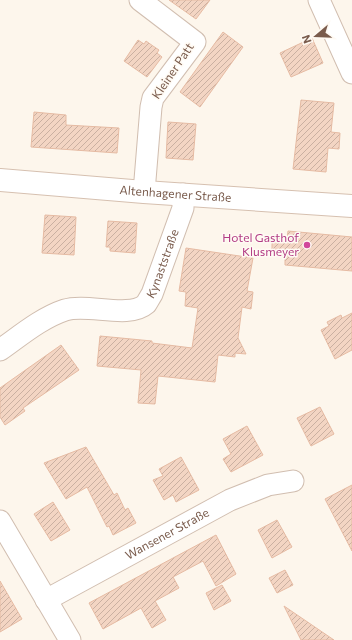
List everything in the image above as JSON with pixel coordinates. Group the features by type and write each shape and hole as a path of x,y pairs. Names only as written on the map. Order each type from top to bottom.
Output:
{"main road":[{"name":"Altenhagener Straße","path":"0,180 144,192 352,206"}],"street":[{"name":"Kleiner Patt","path":"140,0 195,42 153,98 144,192"},
{"path":"319,0 352,73"},
{"name":"Kynaststraße","path":"0,350 48,317 74,308 128,311 139,308 146,303 152,294 183,208 183,194"},
{"name":"Wansener Straße","path":"46,600 230,500 268,485 293,481"},
{"path":"0,521 70,640"}],"building":[{"path":"169,0 210,0 196,19"},
{"path":"223,32 243,47 200,107 180,92"},
{"path":"312,38 323,63 291,77 280,53"},
{"path":"138,40 144,44 146,41 159,50 157,53 162,57 147,77 124,61"},
{"path":"301,100 334,103 331,132 340,133 339,149 328,148 326,172 293,169"},
{"path":"34,112 66,115 66,125 119,128 117,153 31,147"},
{"path":"168,122 196,124 193,160 166,158"},
{"path":"45,215 76,217 74,255 42,253"},
{"path":"108,221 137,223 135,253 110,251 110,247 106,247"},
{"path":"288,231 352,237 352,271 285,265 285,256 272,255 272,238 287,239"},
{"path":"186,248 253,258 247,291 253,292 251,309 242,307 238,338 246,354 235,353 235,357 218,355 215,382 158,376 155,404 138,403 141,370 97,366 100,336 152,341 152,343 192,348 198,308 185,306 186,292 179,291"},
{"path":"352,313 352,350 335,359 321,330 329,326 327,322 341,315 342,318"},
{"path":"61,345 79,370 23,408 25,411 5,425 0,417 0,388"},
{"path":"320,407 334,434 311,446 297,418"},
{"path":"247,426 263,455 231,472 223,459 231,454 223,439"},
{"path":"86,447 114,495 117,493 125,510 128,508 136,523 113,535 109,526 107,527 87,487 66,499 44,463"},
{"path":"181,457 199,490 176,502 173,495 164,500 153,480 163,476 159,469"},
{"path":"352,485 352,551 325,499"},
{"path":"53,502 70,530 51,541 34,514"},
{"path":"277,520 292,547 272,558 258,530"},
{"path":"216,535 236,574 216,586 203,561 173,577 179,588 155,601 166,620 152,628 141,608 103,629 89,603"},
{"path":"285,570 293,585 277,593 269,578"},
{"path":"0,581 22,619 0,632"},
{"path":"222,585 231,601 214,610 206,593"},
{"path":"284,606 334,640 301,640"}],"place":[{"name":"Hotel Gasthof Klusmeyer","path":"307,245"}]}
